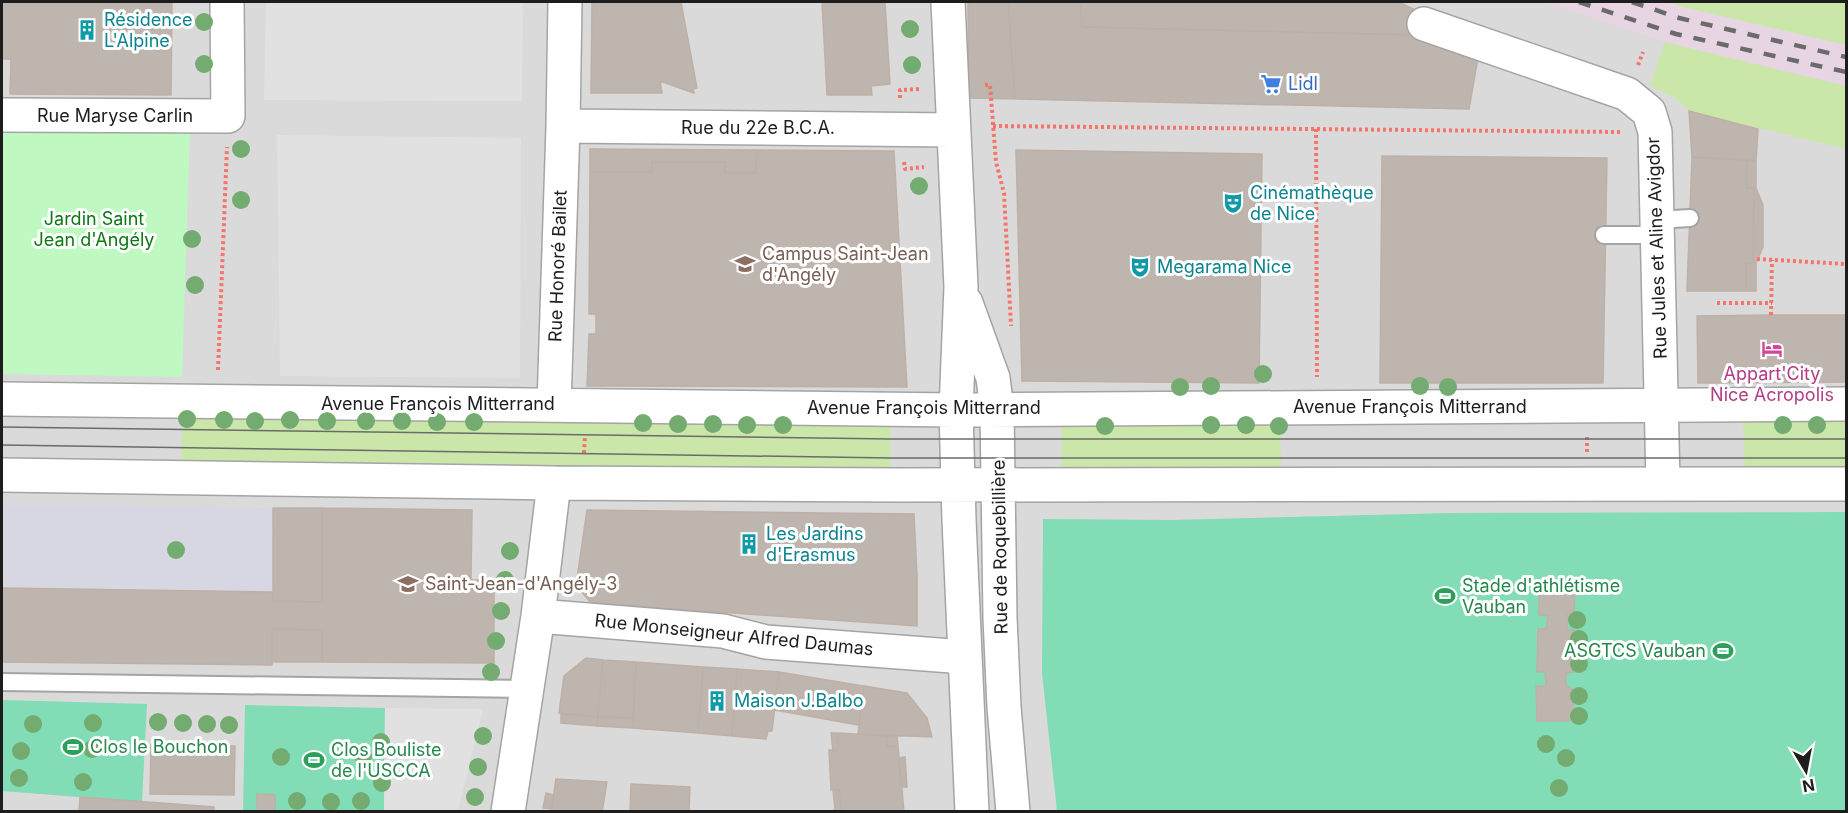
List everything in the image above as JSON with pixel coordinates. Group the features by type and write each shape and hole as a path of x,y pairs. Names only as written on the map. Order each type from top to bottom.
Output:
{"street":[{"path":"227,2 228,116"},
{"name":"Rue Honoré Bailet","path":"554,405 563,126 564,2"},
{"name":"Rue de Roquebillière","path":"948,2 952,130 961,287 956,410 972,812"},
{"name":"Rue Jules et Aline Avigdor","path":"1424,24 1627,94 1648,112 1655,132 1664,483"},
{"name":"Rue Maryse Carlin","path":"2,115 228,116"},
{"name":"Rue du 22e B.C.A.","path":"563,126 952,130"},
{"name":"Rue de Roquebillière","path":"961,287 993,378 997,410 1000,618 1013,812"},
{"name":"Avenue François Mitterrand","path":"2,399 956,410 1846,404"},
{"path":"2,475 569,483 958,485 1846,484"},
{"path":"508,812 538,616 569,483"},
{"name":"Rue Monseigneur Alfred Daumas","path":"538,616 723,631 766,642 965,657"}],"lane":[{"path":"1604,235 1657,228 1690,218"},
{"path":"2,682 526,689"}],"path":[{"path":"990,85 996,162 1004,193 1011,333"},
{"path":"217,402 228,116"},
{"path":"993,126 1655,132"},
{"path":"1316,129 1317,383"},
{"path":"1757,259 1846,264"},
{"path":"1771,315 1772,260"},
{"path":"1717,303 1772,303"},
{"path":"1587,405 1587,483"},
{"path":"569,483 586,406"}],"shaded area":[{"path":"2,2 1846,2 1846,811 2,811"},
{"path":"266,2 523,2 522,101 264,100"},
{"path":"1545,2 1667,2 1846,45 1846,86 1672,44"},
{"path":"277,135 521,138 520,378 280,376"},
{"path":"2,505 273,508 272,592 2,588"},
{"path":"385,708 483,709 458,811 384,811"}],"green space":[{"path":"1674,2 1846,2 1846,45 1683,7 1673,4"},
{"path":"1665,42 1846,86 1846,149 1689,111 1677,99 1650,85"},
{"name":"Jardin Saint Jean d'Angély","path":"2,126 190,129 182,377 2,374"},
{"path":"183,413 891,419 890,477 181,470"},
{"path":"1846,419 1846,475 1745,475 1743,420"},
{"path":"1280,420 1281,474 1062,475 1062,421"},
{"name":"Stade d'athlétisme Vauban","path":"1846,512 1846,811 1057,811 1042,673 1043,519 1172,520 1450,513"},
{"name":"Clos le Bouchon","path":"2,700 147,704 142,802 2,791"},
{"name":"Clos Bouliste de l'USCCA","path":"245,705 385,708 384,811 243,812"}],"building":[{"name":"Résidence L'Alpine","path":"2,2 172,2 171,95 10,94 11,59 2,59"},
{"path":"592,2 681,2 697,88 693,89 694,93 660,81 662,93 591,93"},
{"path":"822,2 885,2 890,84 871,86 872,95 827,95"},
{"path":"968,2 1399,2 1427,16 1478,58 1469,109 969,98"},
{"path":"1008,2 1080,2 1082,27 1421,35 1478,58 1469,109 1015,99"},
{"path":"1689,111 1758,129 1756,161 1692,157"},
{"path":"590,149 757,150 756,173 725,173 725,162 652,162 652,172 590,172"},
{"name":"Campus Saint-Jean d'Angély","path":"757,150 894,151 907,387 587,386 589,334 596,334 596,314 589,314 590,172 652,172 652,162 725,162 725,173 756,173"},
{"name":"Megarama Nice","path":"1016,150 1262,154 1259,383 1022,381"},
{"path":"1382,156 1607,158 1603,383 1380,383"},
{"path":"1692,157 1747,160 1747,188 1754,188 1753,263 1746,263 1746,291 1687,291"},
{"path":"1747,160 1756,161 1756,188 1763,205 1763,247 1756,263 1756,291 1746,291 1746,263 1753,263 1754,188 1747,188"},
{"name":"Appart'City Nice Acropolis","path":"1846,315 1846,382 1698,383 1697,316"},
{"path":"273,508 322,508 322,602 273,601"},
{"name":"Saint-Jean-d'Angély-3","path":"322,508 472,510 471,580 494,580 494,663 322,662 322,630 272,629 272,665 2,662 2,588 272,592 273,601 322,602"},
{"name":"Les Jardins d'Erasmus","path":"587,510 914,514 917,626 591,603 576,585"},
{"path":"1539,580 1571,581 1575,587 1574,614 1567,615 1567,630 1574,630 1574,672 1566,673 1566,685 1573,690 1574,716 1568,721 1537,721 1536,686 1546,686 1545,672 1537,672 1538,629 1546,629 1548,616 1539,615"},
{"path":"272,629 322,630 322,662 272,662"},
{"path":"586,658 603,660 598,717 559,713 564,676"},
{"path":"603,660 636,662 633,718 598,717"},
{"path":"636,662 703,667 698,733 633,728"},
{"name":"Maison J.Balbo","path":"703,667 737,669 732,736 698,733"},
{"path":"737,669 779,672 772,731 768,731 766,739 732,736"},
{"path":"779,672 864,686 859,725 774,710"},
{"path":"864,686 907,693 927,718 932,737 858,734"},
{"path":"561,714 598,717 597,726 561,723"},
{"path":"598,717 633,718 633,728 597,726"},
{"path":"831,733 838,733 838,750 833,751"},
{"path":"838,733 886,736 887,747 898,746 904,812 841,812 840,790 831,790 829,750 838,750"},
{"path":"886,736 897,736 898,746 887,747"},
{"path":"151,745 235,746 234,795 150,794"},
{"path":"905,757 907,787 901,787 899,758"},
{"path":"556,779 607,782 602,812 551,812"},
{"path":"631,784 690,787 689,812 630,812"},
{"path":"833,790 840,790 841,812 831,812 835,809"},
{"path":"546,793 554,795 552,809 543,808"},
{"path":"257,794 275,795 275,812 257,812"},
{"path":"80,797 214,807 214,812 79,812"}],"tram line":[{"path":"2,427 891,439 1846,439"},
{"path":"2,445 891,458 1846,458"}],"railway":[{"path":"1579,2 1676,34 1846,72"},
{"path":"1632,2 1679,18 1846,57"}],"place":[{"name":"Résidence L'Alpine","path":"87,30"},
{"name":"Lidl","path":"1271,84"},
{"name":"Cinémathèque de Nice","path":"1233,203"},
{"name":"Campus Saint-Jean d'Angély","path":"745,264"},
{"name":"Megarama Nice","path":"1140,267"},
{"name":"Appart'City Nice Acropolis","path":"1772,349"},
{"name":"Les Jardins d'Erasmus","path":"749,544"},
{"name":"Saint-Jean-d'Angély-3","path":"408,584"},
{"name":"Stade d'athlétisme Vauban","path":"1445,596"},
{"name":"ASGTCS Vauban","path":"1723,651"},
{"name":"Maison J.Balbo","path":"717,701"},
{"name":"Clos le Bouchon","path":"73,747"},
{"name":"Clos Bouliste de l'USCCA","path":"314,760"}]}
